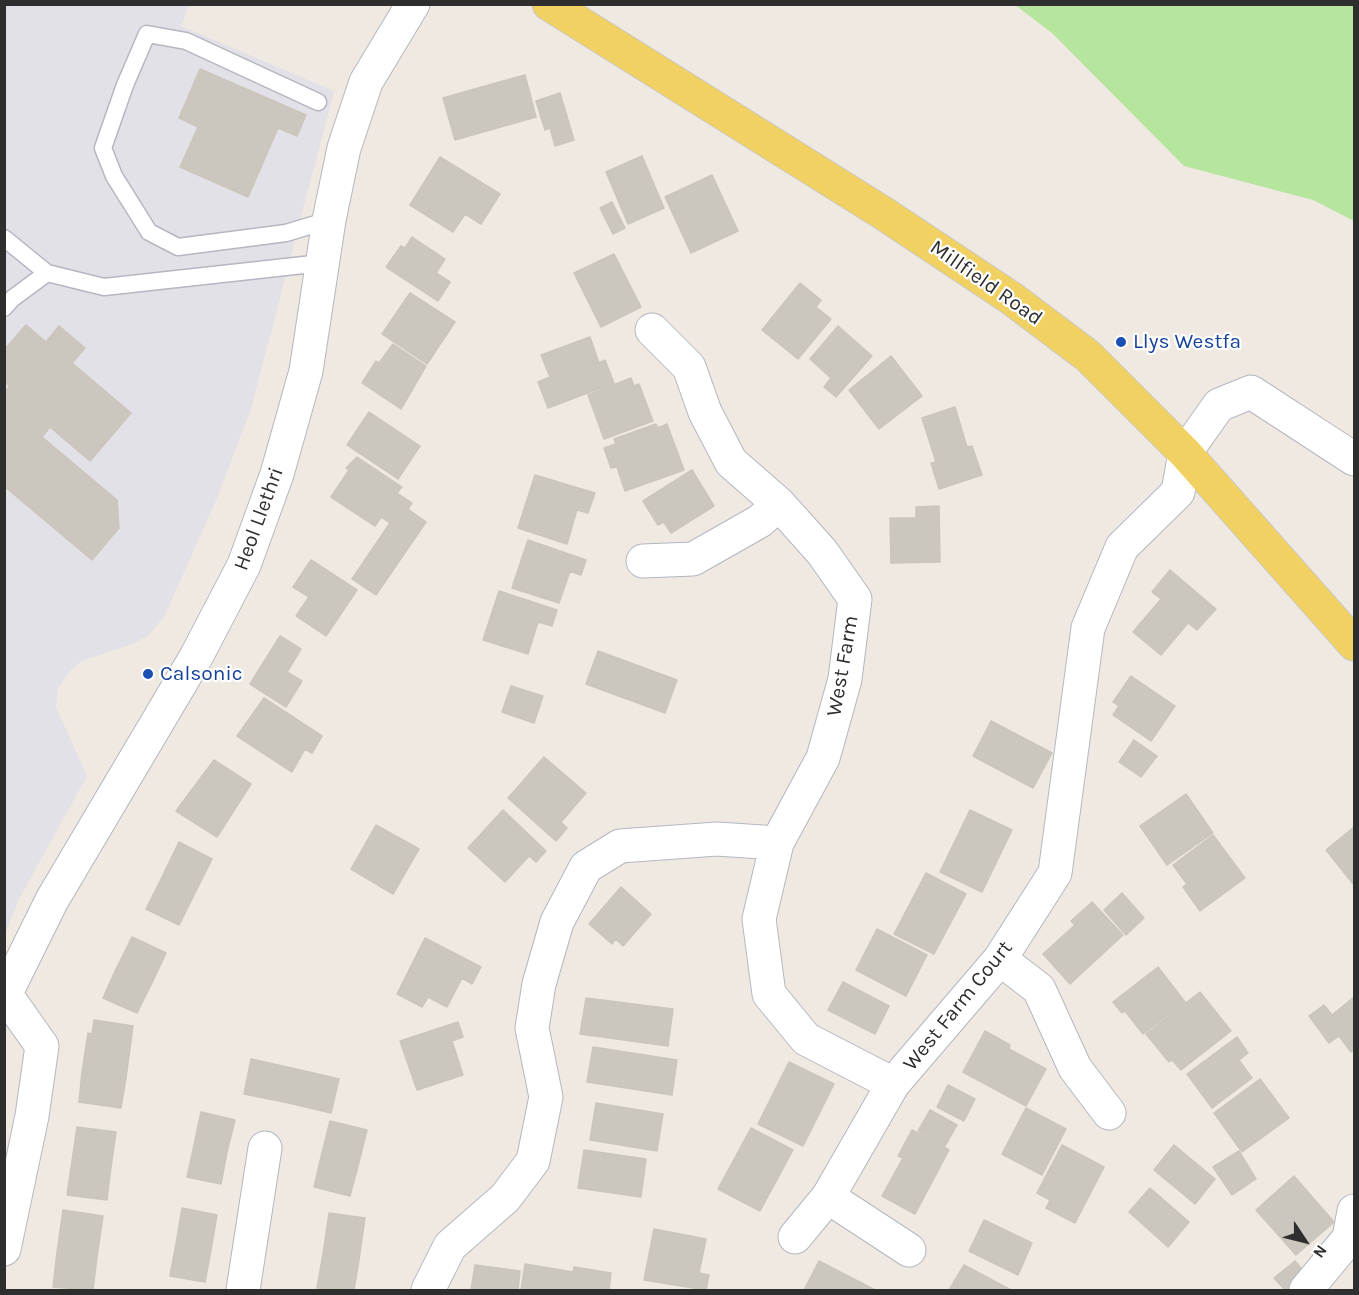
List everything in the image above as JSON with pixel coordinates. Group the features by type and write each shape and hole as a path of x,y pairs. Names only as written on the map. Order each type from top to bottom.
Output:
{"main road":[{"name":"Millfield Road","path":"549,4 883,213 1011,298 1088,356 1185,453 1354,644"}],"street":[{"name":"Heol Llethri","path":"5,996 52,900 196,657 244,565 277,474 306,371 328,220 344,148 366,82 413,4"},
{"name":"West Farm","path":"652,330 689,367 705,412 731,462 779,504 822,552 855,598 845,679 823,758 777,843"},
{"path":"1185,453 1219,405 1251,392 1354,459"},
{"name":"West Farm Court","path":"777,843 759,919 769,994 807,1039 893,1084 1000,959 1055,873 1088,627 1122,548 1178,492 1185,453"},
{"path":"643,561 693,559 760,521 779,504"},
{"path":"428,1290 450,1246 505,1198 533,1161 546,1097 532,1028 539,984 557,922 586,867 620,846 717,839 777,843"},
{"path":"1000,959 1038,989 1075,1068 1109,1113"},
{"path":"4,1249 32,1116 42,1046 5,996"},
{"path":"795,1236 828,1197 893,1084"},
{"path":"243,1290 265,1148"},
{"path":"828,1197 909,1250"},
{"path":"1306,1290 1349,1238 1354,1211"}],"lane":[{"path":"318,102 186,41 147,34 124,85 103,147 114,176 149,232 178,247 286,233 328,220"},
{"path":"4,238 46,273 105,287 322,263"},
{"path":"4,308 13,298 46,273"}],"shaded area":[{"path":"5,5 189,5 181,26 334,91 251,409 218,496 165,615 150,634 135,643 82,661 69,672 58,689 56,707 87,776 18,901 5,935"}],"green space":[{"path":"1015,5 1354,5 1354,221 1313,200 1184,166 1052,33"}],"building":[{"path":"200,69 306,115 297,136 278,128 248,197 180,167 198,127 179,118"},
{"path":"525,75 536,117 497,128 485,86"},
{"path":"485,86 497,128 455,140 443,98"},
{"path":"560,93 574,140 555,146 550,128 545,130 536,101"},
{"path":"642,156 664,208 628,224 606,172"},
{"path":"440,157 500,194 481,224 465,214 453,232 410,205"},
{"path":"712,175 738,231 691,253 665,197"},
{"path":"612,202 625,228 613,234 600,208"},
{"path":"412,237 445,259 436,273 450,282 438,301 386,267 401,246 405,248"},
{"path":"614,254 641,307 601,327 574,273"},
{"path":"800,283 821,300 816,307 831,319 798,359 762,330"},
{"path":"410,293 455,322 427,364 382,334"},
{"path":"26,325 46,342 59,326 85,348 72,363 131,413 90,461 50,427 42,437 117,500 119,528 92,560 4,486 4,393 10,386 4,382 4,350"},
{"path":"838,326 872,356 836,397 824,387 831,378 810,359"},
{"path":"590,337 599,363 605,360 614,383 548,408 538,382 550,377 541,355"},
{"path":"393,344 426,366 401,409 362,383 376,361 379,363"},
{"path":"891,356 922,396 879,429 849,390"},
{"path":"631,378 634,386 639,384 653,421 604,439 588,395"},
{"path":"955,407 967,447 972,446 982,475 939,489 931,463 936,462 922,418"},
{"path":"369,412 420,446 398,479 347,445"},
{"path":"656,424 658,428 667,424 684,470 625,491 617,467 611,468 604,448 616,444 614,439"},
{"path":"357,457 402,487 397,493 412,503 408,509 426,522 376,595 352,579 390,523 381,517 375,526 331,497 349,470 346,468"},
{"path":"692,470 714,506 671,533 664,522 658,525 643,501"},
{"path":"535,475 595,493 588,513 577,510 567,544 518,528"},
{"path":"939,506 940,562 891,563 890,518 916,518 916,507"},
{"path":"528,540 586,560 581,575 570,571 559,603 512,588"},
{"path":"311,560 357,590 326,636 296,616 309,597 293,587"},
{"path":"1170,570 1216,609 1197,630 1188,623 1161,655 1133,632 1161,599 1152,592"},
{"path":"499,591 557,610 552,626 538,622 528,654 483,640"},
{"path":"280,636 301,649 287,672 302,681 286,707 250,684"},
{"path":"598,651 677,680 665,713 586,684"},
{"path":"1131,676 1175,706 1151,741 1113,715 1119,706 1113,702"},
{"path":"511,686 543,696 534,723 502,712"},
{"path":"264,698 322,736 312,753 305,749 292,772 237,736"},
{"path":"991,721 1052,753 1033,788 973,756"},
{"path":"1134,740 1157,756 1141,777 1119,762"},
{"path":"544,757 586,793 561,822 567,828 556,841 508,798"},
{"path":"214,760 251,784 217,837 176,811"},
{"path":"1186,794 1213,833 1167,865 1140,826"},
{"path":"503,810 546,851 536,862 529,856 505,882 468,848"},
{"path":"970,810 1012,830 982,892 940,872"},
{"path":"376,825 419,849 393,894 351,869"},
{"path":"1354,827 1354,885 1326,850"},
{"path":"1213,835 1245,878 1200,911 1183,887 1187,884 1173,865"},
{"path":"179,842 212,859 194,895 161,879"},
{"path":"926,873 966,894 934,954 894,934"},
{"path":"161,879 194,895 179,925 146,909"},
{"path":"621,887 651,914 623,946 616,939 612,944 589,924"},
{"path":"1122,893 1144,918 1126,935 1104,910"},
{"path":"1092,902 1123,935 1070,984 1043,954 1075,925 1071,921"},
{"path":"877,929 927,955 906,996 856,970"},
{"path":"132,937 166,953 151,985 116,969"},
{"path":"425,938 481,967 472,984 462,978 447,1007 428,997 422,1007 397,994"},
{"path":"1158,967 1185,1002 1143,1034 1125,1011 1122,1013 1113,1002"},
{"path":"116,969 151,985 137,1013 103,998"},
{"path":"843,982 889,1006 875,1034 828,1010"},
{"path":"1200,992 1231,1031 1181,1070 1172,1060 1169,1062 1146,1034"},
{"path":"1354,997 1354,1049 1351,1052 1339,1036 1329,1043 1309,1016 1324,1005 1332,1015"},
{"path":"586,998 673,1009 668,1046 580,1034"},
{"path":"94,1020 133,1026 126,1078 82,1072 88,1033 92,1034"},
{"path":"458,1022 463,1037 452,1041 463,1075 417,1090 400,1041"},
{"path":"985,1031 1010,1045 1009,1049 1046,1069 1026,1106 963,1072"},
{"path":"1237,1037 1248,1053 1239,1060 1252,1078 1212,1108 1187,1074"},
{"path":"593,1047 677,1060 672,1095 587,1082"},
{"path":"251,1059 296,1069 289,1103 244,1094"},
{"path":"789,1062 834,1084 803,1146 758,1124"},
{"path":"296,1069 339,1079 331,1113 289,1103"},
{"path":"82,1072 126,1078 121,1108 79,1102"},
{"path":"1260,1079 1289,1118 1242,1152 1214,1113"},
{"path":"948,1085 975,1099 964,1121 937,1107"},
{"path":"596,1103 663,1114 657,1151 590,1140"},
{"path":"1026,1108 1066,1129 1042,1175 1002,1154"},
{"path":"930,1110 957,1125 945,1146 918,1131"},
{"path":"201,1112 235,1120 227,1152 194,1145"},
{"path":"330,1121 367,1130 358,1166 321,1157"},
{"path":"77,1127 116,1132 111,1167 72,1161"},
{"path":"751,1128 793,1150 760,1211 718,1189"},
{"path":"912,1130 949,1150 915,1214 882,1196 903,1158 898,1156"},
{"path":"194,1145 227,1152 221,1184 187,1177"},
{"path":"1062,1145 1104,1167 1075,1223 1046,1208 1050,1200 1037,1193"},
{"path":"1174,1145 1215,1179 1195,1204 1154,1170"},
{"path":"584,1150 646,1159 641,1197 578,1188"},
{"path":"1239,1151 1256,1179 1232,1195 1213,1167"},
{"path":"321,1157 358,1166 350,1196 314,1187"},
{"path":"72,1161 111,1167 107,1200 67,1195"},
{"path":"1294,1176 1334,1222 1296,1255 1256,1210"},
{"path":"1150,1188 1189,1222 1168,1247 1129,1212"},
{"path":"182,1208 217,1215 211,1250 176,1244"},
{"path":"63,1210 103,1216 97,1257 57,1252"},
{"path":"329,1213 365,1218 359,1260 323,1254"},
{"path":"984,1220 1032,1243 1018,1275 969,1251"},
{"path":"654,1229 706,1239 699,1273 709,1275 706,1290 644,1280"},
{"path":"176,1244 211,1250 205,1282 170,1276"},
{"path":"57,1252 97,1257 93,1290 53,1287"},
{"path":"323,1254 359,1260 354,1290 317,1288"},
{"path":"819,1261 875,1290 804,1290"},
{"path":"1295,1261 1310,1279 1296,1290 1285,1290 1274,1278"},
{"path":"525,1264 573,1272 574,1267 611,1273 609,1290 521,1290"},
{"path":"475,1265 520,1271 518,1290 471,1290"},
{"path":"964,1265 1011,1290 949,1290"}],"place":[{"name":"Llys Westfa","path":"1121,342"},
{"name":"Calsonic","path":"148,674"}]}
